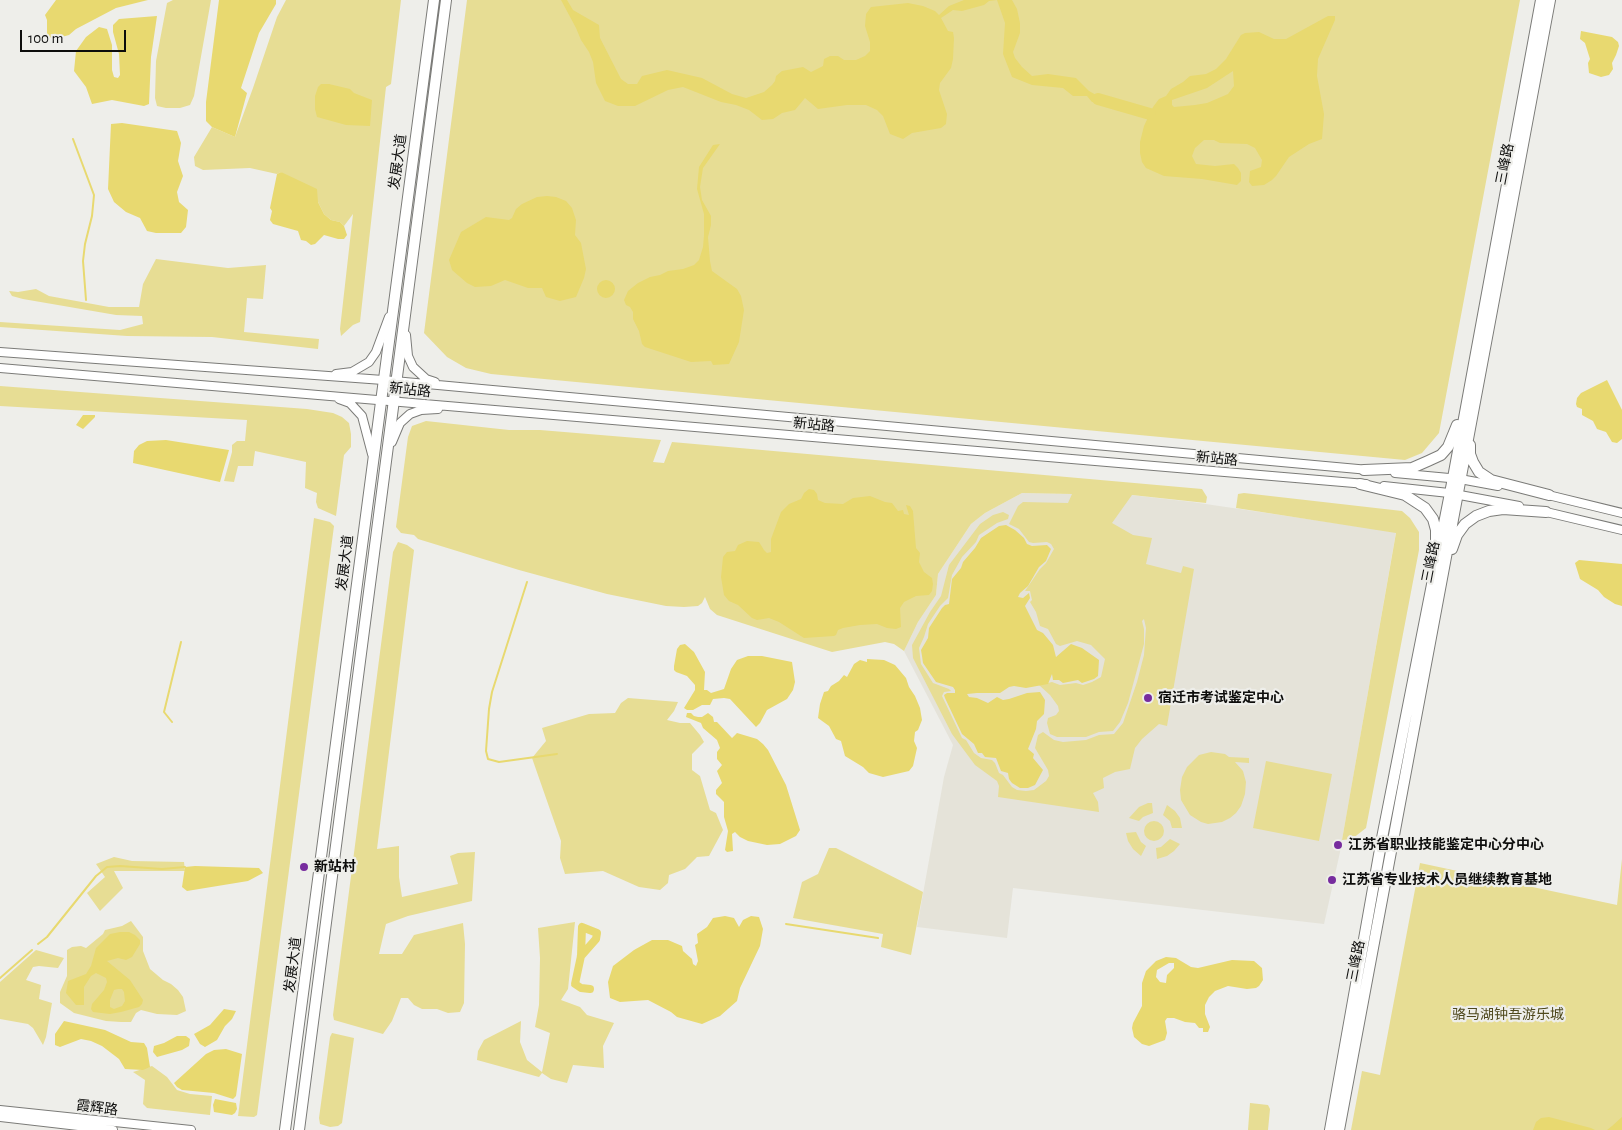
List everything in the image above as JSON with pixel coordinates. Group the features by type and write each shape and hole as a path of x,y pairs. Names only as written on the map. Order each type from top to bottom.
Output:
{"main road":[{"name":"发展大道","path":"285,1130 434,0"},
{"name":"发展大道","path":"299,1130 446,0"},
{"name":"三峰路","path":"1472,396 1542,0"},
{"name":"三峰路","path":"1339,1130 1435,589 1550,0"},
{"path":"1364,470 1412,468 1441,455 1448,447 1472,396"},
{"path":"1472,396 1470,454 1479,472 1491,480 1549,495"},
{"path":"1360,484 1405,495 1426,508 1433,519 1436,530 1435,589"},
{"path":"1435,589 1457,535 1465,524 1476,516 1502,510 1546,512"},
{"name":"三峰路","path":"1330,1130 1382,838 1435,589"}],"street":[{"path":"301,375 352,372 369,362 376,352 382,337 394,298"},
{"path":"406,300 406,344 408,356 413,367 426,379 467,388"},
{"name":"新站路","path":"0,352 383,380 1456,478 1549,495 1622,513"},
{"name":"新站路","path":"0,368 1360,484 1453,494 1546,512 1622,530"},
{"path":"298,393 345,400 350,403 362,416 373,458"},
{"path":"386,460 400,423 410,414 421,410 461,407"},
{"name":"霞辉路","path":"0,1110 122,1127 190,1130"},
{"name":"霞辉路","path":"0,1117 113,1130"}],"shaded area":[{"path":"56,0 148,0 116,8 76,29 69,35 54,39 47,36 47,20 45,15"},
{"path":"219,0 276,0 276,4 259,33 241,88 247,93 235,137 212,127 206,121 206,102"},
{"path":"561,0 567,0 573,10 599,25 600,38 621,79 628,84 637,84 642,76 667,70 702,78 732,94 746,98 764,92 772,85 776,76 782,71 803,67 811,72 823,66 824,59 830,56 838,56 844,60 856,60 865,56 870,51 870,42 865,26 866,14 871,7 908,3 923,6 935,11 939,15 949,6 964,0 997,0 962,11 953,10 941,18 948,31 953,32 954,38 951,68 940,83 939,90 947,114 946,124 941,128 912,133 903,139 890,134 883,116 877,110 866,105 847,105 818,109 805,98 795,110 782,113 773,119 762,120 749,110 721,102 683,87 668,90 635,106 618,106 605,101 596,83 593,62 589,52"},
{"path":"997,0 1012,0 1017,9 1020,33 1013,52 1022,67 1032,76 1048,74 1076,78 1089,91 1098,96 1097,102 1092,102 1087,96 1073,96 1063,88 1032,85 1012,77 1003,54 1005,23"},
{"path":"157,16 151,57 149,104 144,106 112,100 92,104 86,87 74,71 76,51 86,37 99,27 107,29 112,45 112,70 114,77 118,78 120,75 119,54 113,25 119,19"},
{"path":"1328,16 1335,16 1318,59 1317,76 1324,114 1322,139 1309,144 1289,157 1276,176 1264,185 1252,186 1249,182 1250,171 1261,167 1262,160 1255,148 1247,144 1220,143 1214,140 1204,140 1195,148 1192,156 1196,164 1215,166 1234,164 1241,173 1241,181 1237,185 1202,179 1164,176 1146,168 1142,162 1140,142 1144,126 1159,99 1166,96 1171,89 1190,76 1206,74 1216,69 1226,59 1241,35 1245,33 1259,32 1274,39 1286,39","holes":["1233,71 1234,86 1228,94 1207,103 1174,107 1172,105 1172,100 1207,88"]},
{"path":"1581,31 1612,37 1618,42 1619,46 1612,63 1613,69 1609,75 1601,77 1589,73 1588,63 1590,59 1585,43 1580,39"},
{"path":"321,84 350,89 354,93 372,100 370,126 346,125 317,117 315,96"},
{"path":"122,123 177,131 181,143 178,161 183,176 177,192 179,202 188,210 186,227 181,233 147,231 140,218 126,212 114,202 108,189 111,124"},
{"path":"720,144 703,168 700,187 702,200 711,216 708,237 710,261 712,271 737,289 741,296 744,310 739,342 729,364 713,365 711,361 691,362 645,347 642,344 639,331 633,319 633,312 624,300 628,291 638,283 668,271 694,265 699,260 703,247 704,214 697,189 699,167 713,145"},
{"path":"281,172 317,189 318,202 324,214 331,220 340,222 344,226 347,235 344,239 324,235 315,244 311,245 301,240 298,231 273,224 270,220 272,211 270,208 277,174"},
{"path":"547,196 566,201 572,208 576,220 575,235 581,243 586,269 576,297 560,301 546,297 542,288 528,288 505,280 491,286 475,287 467,283 452,270 449,260 461,232 486,217 509,220 516,209 522,204 537,197"},
{"path":"606,280 612,283 615,289 612,295 606,298 600,295 597,289 600,283"},
{"path":"1607,380 1622,410 1622,439 1617,443 1612,442 1606,432 1597,429 1593,421 1582,415 1582,409 1577,407 1576,404 1577,398 1581,393"},
{"path":"83,415 95,415 95,417 83,429 76,425"},
{"path":"166,440 229,450 220,482 133,463 134,451 139,445 147,441"},
{"path":"809,489 814,490 818,500 825,503 843,504 853,498 870,496 892,503 898,511 903,510 904,514 909,515 906,505 910,506 913,511 916,548 920,553 919,562 924,572 932,578 933,584 929,595 916,596 904,602 900,608 901,627 896,629 877,624 860,625 838,630 834,636 804,638 769,618 757,620 752,618 724,595 721,577 723,557 727,552 735,551 738,545 747,541 759,542 767,553 771,552 771,539 781,512 789,504 801,499"},
{"name":"宿迁市考试鉴定中心","path":"1022,493 1131,495 1192,502 1396,532 1340,852 1324,924 1013,888 1007,938 917,927 944,777 953,745 904,651 918,622 936,595 938,574 971,524 985,513"},
{"path":"1006,525 1024,538 1027,544 1032,546 1047,545 1051,549 1046,561 1039,567 1028,586 1018,597 1023,598 1029,593 1030,598 1025,606 1037,630 1043,633 1053,645 1056,657 1071,644 1082,648 1099,660 1098,676 1082,683 1078,680 1063,683 1059,680 1053,680 1052,674 1048,684 1026,688 1014,686 1000,693 967,694 969,697 988,703 997,697 1003,700 1027,693 1040,692 1045,700 1044,714 1037,721 1028,749 1034,754 1033,758 1043,770 1035,785 1028,788 1020,788 1012,783 1008,773 1001,771 996,758 985,757 982,753 978,753 974,744 962,734 944,695 955,693 955,690 953,687 936,682 923,663 921,650 928,638 929,628 942,608 949,604 952,579 961,568 963,562 981,538 999,526"},
{"path":"1579,560 1622,564 1622,606 1604,597 1598,590 1580,579 1575,563"},
{"path":"685,644 694,652 705,672 704,690 711,693 724,689 731,669 737,660 748,656 762,656 792,662 795,682 793,690 787,699 767,710 756,727 730,699 713,699 710,705 702,705 693,710 687,710 684,708 695,690 695,685 687,676 674,670 677,649 680,645"},
{"path":"867,659 884,660 895,665 906,678 920,708 922,720 918,730 915,732 914,741 917,748 913,766 909,771 883,777 869,773 845,756 841,741 836,739 829,726 818,718 824,692 828,691 844,675 847,677 854,664 860,660 867,662"},
{"path":"687,713 702,717 708,713 713,717 714,722 717,722 732,738 737,733 757,739 763,744 786,785 800,830 796,836 780,844 767,845 748,841 735,832 732,834 733,851 727,852 725,850 728,831 724,817 724,802 716,794 716,790 722,783 717,771 722,765 717,759 717,752 720,748 717,740 703,728 701,723 686,717"},
{"path":"185,867 259,868 263,873 248,881 187,891 182,887"},
{"path":"725,916 734,918 739,927 743,920 751,916 759,917 763,929 760,946 740,988 737,1001 720,1016 702,1024 677,1017 648,1000 620,1002 610,998 608,982 613,966 634,950 652,940 668,940 682,946 683,951 692,959 693,964 696,966 698,961 695,945 698,943 697,934 707,927 713,918"},
{"path":"129,932 140,940 140,944 132,957 126,960 118,958 107,961 130,980 143,1000 139,1007 110,1014 93,1012 91,1009 92,1004 104,990 107,982 106,978 96,973 91,976 84,987 84,1005 76,1005 66,993 68,981 86,974 91,966 96,948 110,934","holes":["122,989 125,1001 122,1006 114,1009 110,1007 110,1000 114,990"]},
{"path":"1166,957 1176,958 1191,967 1198,968 1232,960 1254,961 1262,968 1263,980 1256,988 1247,989 1228,986 1215,991 1205,1005 1205,1014 1210,1027 1208,1032 1203,1032 1203,1028 1199,1028 1195,1023 1167,1018 1165,1021 1167,1033 1165,1040 1149,1046 1142,1044 1134,1037 1132,1028 1142,1006 1142,983 1146,971 1156,961","holes":["1169,963 1174,963 1174,968 1167,975 1166,983 1160,982 1156,977 1157,970"]},
{"path":"224,1009 236,1011 217,1040 205,1047 200,1044 194,1034 210,1025"},
{"path":"64,1021 105,1030 131,1042 144,1043 147,1048 150,1067 143,1070 125,1069 119,1059 102,1046 91,1041 81,1039 60,1047 55,1045 55,1034"},
{"path":"177,1036 186,1036 190,1039 189,1046 182,1050 157,1057 153,1052 154,1046"},
{"path":"226,1049 242,1054 236,1096 233,1099 214,1093 182,1090 174,1083 206,1054 214,1050"},
{"path":"215,1099 236,1103 237,1109 235,1113 232,1115 214,1112 213,1105"},
{"path":"1549,1117 1595,1130 1533,1130 1536,1122 1541,1118"},
{"path":"1622,1117 1622,1130 1607,1130 1612,1126"}],"green space":[{"path":"173,0 211,0 194,96 190,105 180,108 166,108 157,106 155,98 156,61 167,3"},
{"path":"286,0 401,0 391,84 386,87 360,322 353,325 341,336 340,329 353,214 344,226 340,222 331,220 324,214 318,202 281,172 277,174 250,168 203,170 195,166 194,157 212,127 235,137 277,17"},
{"path":"467,0 1520,0 1439,433 1422,453 1405,460 491,374 466,368 447,357 424,333"},
{"path":"156,259 228,268 266,265 263,299 247,298 244,332 319,339 318,349 212,337 127,336 0,327 0,322 120,330 143,324 142,316 116,315 23,299 12,296 9,291 18,292 36,289 49,296 109,307 139,307 143,284"},
{"path":"0,386 307,409 333,413 349,423 351,434 351,447 344,455 336,516 318,508 316,502 317,493 305,488 306,462 255,451 253,466 238,466 234,482 224,481 232,452 232,445 237,441 245,441 247,420 0,406"},
{"path":"426,421 509,430 540,430 661,440 653,462 664,463 672,442 1202,489 1207,497 1206,503 1132,495 1112,523 1133,535 1152,538 1146,564 1181,573 1183,566 1194,569 1167,726 1159,724 1142,739 1135,748 1130,769 1115,772 1103,778 1104,788 1093,793 1098,802 1099,812 998,797 999,786 997,781 975,765 952,734 913,658 912,645 941,596 949,565 980,524 993,515 1003,512 1009,515 1008,519 997,523 979,535 976,542 962,557 952,575 948,598 928,624 919,648 921,664 933,683 951,691 944,692 942,696 962,738 966,740 974,753 981,758 992,760 999,773 1017,790 1034,790 1046,781 1049,776 1048,770 1035,748 1038,735 1043,732 1054,740 1063,742 1086,740 1099,735 1114,734 1123,723 1137,682 1144,655 1146,628 1144,619 1142,621 1144,644 1128,703 1120,722 1113,731 1099,732 1086,737 1057,737 1050,734 1047,723 1048,718 1056,715 1059,711 1058,706 1039,685 1052,682 1060,685 1076,683 1083,685 1092,682 1101,677 1105,659 1091,645 1077,641 1060,646 1056,644 1048,629 1040,626 1036,612 1030,602 1032,600 1030,591 1025,591 1054,549 1047,542 1029,542 1019,529 1009,524 1018,506 1023,502 1068,503 1072,494 1022,493 985,513 971,524 938,574 936,595 918,622 904,651 894,644 885,642 832,652 717,615 710,609 705,597 698,606 684,607 666,606 607,594 519,570 418,539 414,535 401,533 396,527 408,437 412,426"},
{"path":"1244,493 1402,511 1410,518 1419,532 1419,550 1366,828 1352,839 1342,840 1396,533 1236,508 1238,494"},
{"path":"314,518 330,522 334,526 257,1115 254,1117 238,1116"},
{"path":"398,542 414,550 377,849 399,846 399,877 402,897 458,884 450,856 458,853 475,852 472,901 408,916 386,924 379,954 402,954 414,935 463,923 465,944 464,1003 460,1012 448,1013 437,1009 422,1009 414,1005 408,998 401,998 392,1021 383,1034 334,1020 333,1015 393,552"},
{"path":"628,698 678,702 667,720 690,723 704,742 692,754 692,770 700,776 710,810 716,813 723,830 709,856 697,857 685,869 669,875 668,883 660,890 639,887 603,871 565,874 560,858 561,841 532,758 546,741 542,728 589,714 615,713 621,703"},
{"path":"1211,752 1225,754 1229,757 1249,758 1249,763 1235,762 1243,771 1246,782 1241,806 1230,818 1222,822 1208,824 1190,815 1181,800 1180,790 1182,777 1187,767 1199,755"},
{"path":"1266,761 1332,774 1319,841 1253,828"},
{"path":"1152,803 1153,813 1139,821 1129,818 1139,807"},
{"path":"1167,805 1180,818 1182,828 1172,828 1170,821 1163,815"},
{"path":"1154,821 1161,824 1164,831 1161,838 1154,841 1147,838 1144,831 1147,824"},
{"path":"1136,832 1141,842 1146,846 1141,856 1133,849 1126,833"},
{"path":"1170,839 1180,844 1167,856 1157,859 1156,848 1161,847"},
{"path":"829,848 836,848 923,892 911,955 881,947 883,934 793,918 802,882 818,874"},
{"path":"114,857 132,861 184,862 185,871 114,871 123,888 100,911 87,893 105,877 96,864"},
{"name":"骆马湖钟吾游乐城","path":"1622,859 1622,1130 1351,1130 1362,1071 1380,1075 1420,863 1617,905"},
{"path":"131,921 143,937 143,951 150,969 178,990 183,997 186,1011 177,1015 157,1014 141,1010 136,1013 131,1022 121,1022 106,1021 74,1013 60,1003 60,992 67,976 67,950 72,947 81,946 86,948 103,934 105,930 122,926"},
{"path":"575,922 568,989 561,1000 580,1007 587,1015 614,1023 603,1046 604,1068 573,1065 567,1083 551,1079 542,1073 539,1077 477,1060 478,1051 484,1040 521,1021 520,1042 527,1060 542,1072 550,1033 535,1027 539,1005 540,958 538,928"},
{"path":"36,950 64,958 58,968 33,967 26,980 41,985 39,999 52,1003 43,1045 33,1028 28,1024 0,1019 0,982"},
{"path":"332,1033 354,1038 342,1123 338,1126 330,1127 320,1124 319,1118"},
{"path":"152,1066 167,1077 177,1090 190,1094 212,1096 210,1115 147,1108 143,1104 145,1080 133,1072"},
{"path":"1250,1103 1268,1105 1270,1109 1268,1130 1248,1130"}],"waterway":[{"path":"1098,99 1150,114"},
{"path":"73,139 94,195 83,261 86,300"},
{"path":"527,582 492,692 486,751 488,759 499,762 557,754"},
{"path":"172,722 164,712 181,642"},
{"path":"38,944 47,937 96,876 107,867 162,869 185,867"},
{"path":"786,924 878,938"},
{"path":"581,956 596,939 597,933 582,927 581,956 575,984 581,988 590,989"},
{"path":"0,978 32,950"}],"place":[{"name":"宿迁市考试鉴定中心","path":"1148,698"},
{"name":"江苏省职业技能鉴定中心分中心","path":"1338,845"},
{"name":"新站村","path":"304,867"},
{"name":"江苏省专业技术人员继续教育基地","path":"1332,880"}]}
